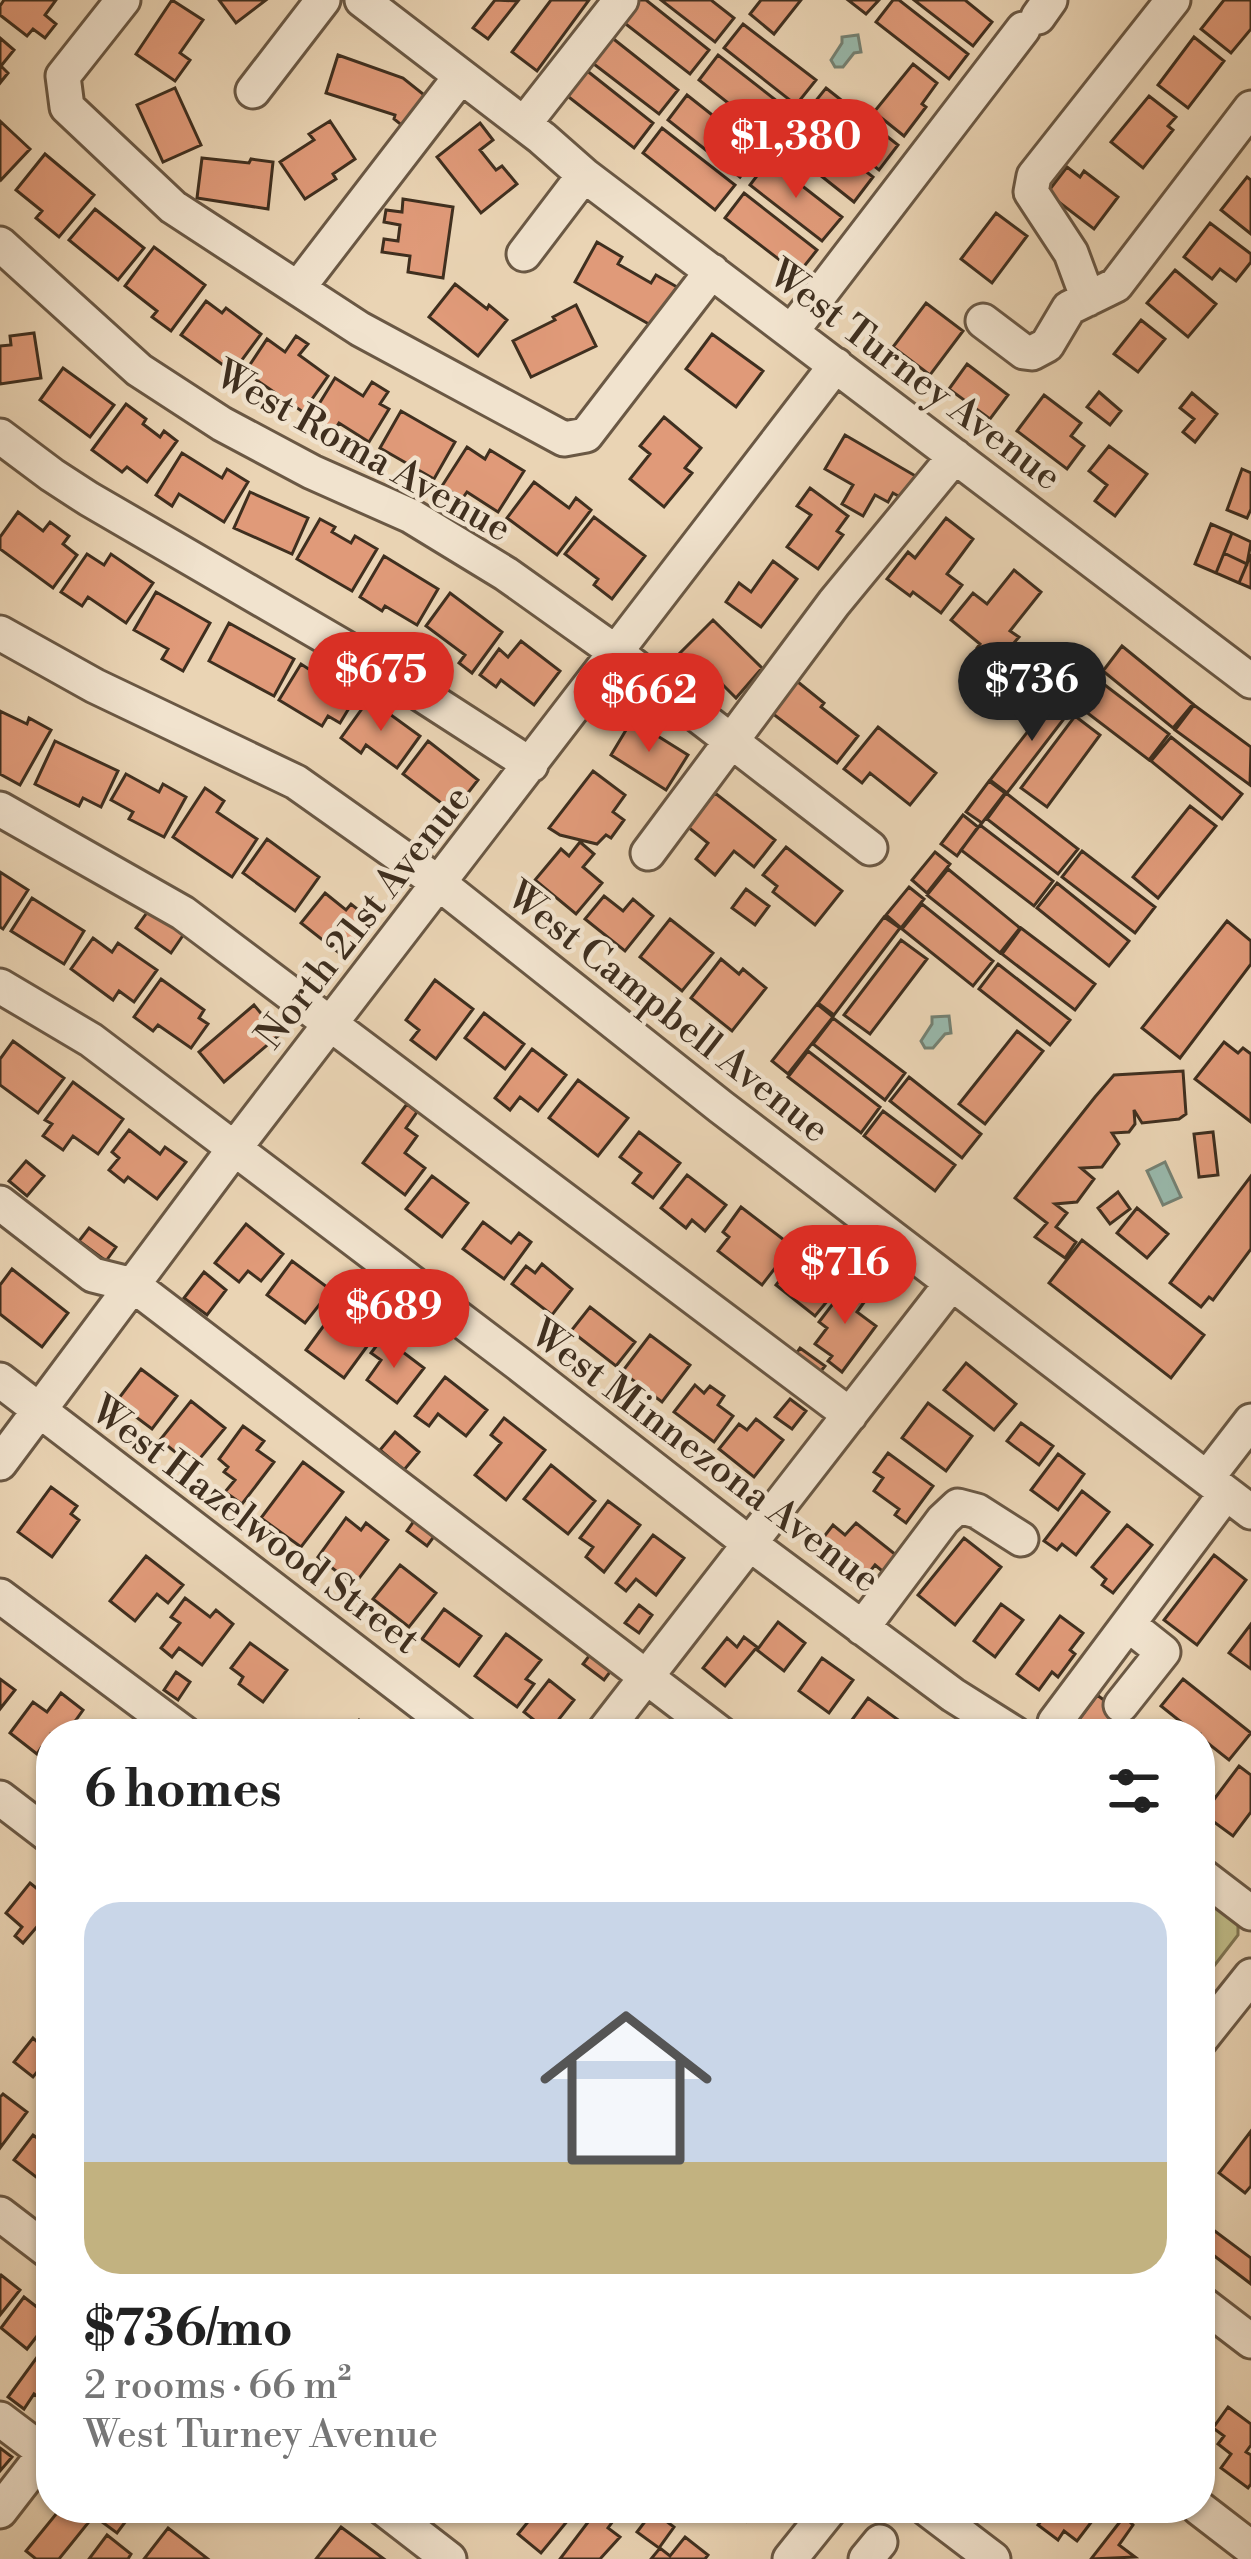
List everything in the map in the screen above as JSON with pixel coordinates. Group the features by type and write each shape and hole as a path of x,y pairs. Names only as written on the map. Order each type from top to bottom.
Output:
{"street":[{"path":"123,0 63,76 67,107 173,206 360,329 564,439 586,435 712,271"},
{"path":"253,91 322,0"},
{"name":"West Turney Avenue","path":"362,0 584,175 1251,681"},
{"path":"524,124 621,0"},
{"path":"1079,303 1072,253 1030,192 1034,176 1173,0"},
{"path":"791,332 1037,16"},
{"path":"298,288 461,76"},
{"path":"982,321 1024,352 1047,345 1079,303 1116,285 1251,108"},
{"path":"524,254 584,175"},
{"name":"West Roma Avenue","path":"3,255 139,370 222,424 410,516 506,574 617,653 870,848"},
{"name":"North 21st Avenue","path":"0,1463 234,1149 836,365"},
{"path":"0,436 70,487 390,674 531,765"},
{"path":"648,853 834,603 955,456"},
{"name":"West Campbell Avenue","path":"0,633 95,686 296,782 440,884 739,1121 1228,1494"},
{"path":"0,809 183,913 850,1414"},
{"name":"West Minnezona Avenue","path":"0,986 91,1040 750,1544 991,1719"},
{"path":"0,1203 93,1275 133,1286 702,1719"},
{"path":"614,1719 951,1284"},
{"name":"West Hazelwood Street","path":"0,1380 442,1719"},
{"path":"1057,1719 1228,1494 1251,1421"},
{"path":"862,1628 958,1506 976,1511 1021,1539"},
{"path":"0,1596 164,1719"},
{"path":"1121,1705 1162,1652 1129,1624"},
{"path":"0,1798 36,1826"},
{"path":"1215,1885 1251,1913"},
{"path":"1215,2021 1251,1976"},
{"path":"0,2213 36,2241"},
{"path":"1215,2313 1251,2341"},
{"path":"0,2419 36,2442"},
{"path":"0,2511 36,2464"},
{"path":"1215,2521 1251,2548"},
{"path":"402,2523 449,2559"},
{"path":"790,2559 818,2523"},
{"path":"946,2523 993,2559"}],"shaded area":[{"path":"858,35 861,52 854,53 843,67 835,67 831,60 842,37"},
{"path":"949,1016 951,1033 933,1048 925,1048 921,1041 932,1017"},
{"path":"1165,1162 1181,1197 1163,1205 1147,1171"},
{"path":"1215,1901 1238,1920 1238,1935 1215,1965"}],"building":[{"path":"4,0 56,0 45,15 56,24 45,38 33,29 27,36 0,15"},
{"path":"172,0 203,20 180,53 190,60 175,81 136,54"},
{"path":"219,0 266,0 236,23"},
{"path":"495,0 518,1 488,39 473,28"},
{"path":"551,0 589,0 537,71 512,52"},
{"path":"631,0 646,0 709,50 690,74 618,18"},
{"path":"661,0 711,0 734,18 715,42"},
{"path":"761,0 801,0 774,34 750,14"},
{"path":"848,0 879,0 866,14"},
{"path":"893,0 968,54 949,79 876,22"},
{"path":"914,0 965,0 992,22 973,46"},
{"path":"1224,0 1251,0 1251,29 1231,53 1201,29"},
{"path":"743,24 816,80 796,105 724,48"},
{"path":"606,33 678,90 659,114 586,58"},
{"path":"1194,37 1224,61 1188,108 1158,85"},
{"path":"0,38 14,50 1,66 8,73 0,83"},
{"path":"338,55 403,78 428,98 404,127 395,115 326,93"},
{"path":"718,55 791,112 771,137 699,80"},
{"path":"913,64 937,83 904,136 874,112"},
{"path":"581,66 653,123 634,148 561,91"},
{"path":"175,88 201,145 163,162 137,105"},
{"path":"826,88 898,145 879,170 806,113"},
{"path":"687,95 759,152 740,177 668,120"},
{"path":"1149,96 1176,117 1168,126 1173,130 1143,168 1111,142"},
{"path":"801,120 873,177 854,202 781,144"},
{"path":"0,121 30,149 1,180 0,178"},
{"path":"330,121 355,159 333,174 336,179 305,199 280,162 314,140 309,134"},
{"path":"480,123 493,140 480,150 496,170 502,166 517,184 481,213 437,157"},
{"path":"662,128 735,185 715,210 643,153"},
{"path":"45,154 94,195 59,237 36,218 42,211 16,190"},
{"path":"202,158 273,162 268,209 197,198"},
{"path":"769,160 842,217 822,241 750,185"},
{"path":"1067,167 1080,177 1084,171 1118,197 1094,229 1047,193"},
{"path":"1247,177 1251,180 1251,234 1221,210"},
{"path":"744,193 817,250 798,274 725,218"},
{"path":"403,199 453,207 443,278 408,272 410,256 382,252 384,239 398,241 400,225 384,222 386,210 402,212"},
{"path":"95,209 144,248 118,280 69,240"},
{"path":"996,213 1027,236 992,283 961,259"},
{"path":"1210,223 1251,254 1251,262 1236,281 1220,269 1212,279 1184,257"},
{"path":"597,242 622,257 618,264 651,283 656,275 677,287 654,327 575,282"},
{"path":"154,247 205,285 171,331 152,317 157,311 125,286"},
{"path":"1175,270 1216,304 1188,337 1147,303"},
{"path":"455,284 507,320 478,356 429,317"},
{"path":"206,301 222,313 226,308 261,334 239,364 229,357 223,365 181,335"},
{"path":"926,303 963,331 930,375 893,347"},
{"path":"576,305 596,346 531,377 513,341"},
{"path":"1141,320 1165,339 1138,372 1114,354"},
{"path":"34,333 41,378 0,384 0,346 11,345 10,336"},
{"path":"712,334 763,371 736,407 686,369"},
{"path":"296,336 308,344 299,355 328,376 303,412 245,372 267,339 285,352"},
{"path":"967,364 1008,395 990,419 949,389"},
{"path":"63,368 114,405 90,437 40,400"},
{"path":"335,378 363,396 372,382 388,392 380,404 389,409 369,442 339,423 334,431 311,417"},
{"path":"1099,392 1121,411 1110,425 1087,407"},
{"path":"1192,393 1217,414 1195,442 1183,432 1194,419 1180,408"},
{"path":"1044,395 1081,423 1071,436 1084,446 1067,469 1017,431"},
{"path":"126,404 160,437 164,431 177,441 147,482 127,467 122,472 92,450"},
{"path":"401,411 455,442 434,479 380,448"},
{"path":"664,417 701,448 685,468 692,473 664,507 630,479 650,454 640,446"},
{"path":"845,435 919,478 907,501 893,493 888,502 875,495 863,516 842,504 853,485 825,469"},
{"path":"1109,446 1147,474 1115,516 1095,501 1107,485 1089,471"},
{"path":"467,447 485,459 490,450 524,471 498,512 467,492 462,499 442,486"},
{"path":"182,453 222,478 227,469 248,482 224,522 179,494 172,506 156,495"},
{"path":"1242,469 1251,473 1247,518 1227,510"},
{"path":"534,482 569,508 576,498 591,510 557,555 507,518"},
{"path":"810,488 848,516 837,531 843,535 818,569 787,547 811,515 797,506"},
{"path":"250,492 308,518 292,554 234,528"},
{"path":"18,512 43,531 50,522 69,536 63,544 77,555 53,588 0,549 0,537"},
{"path":"594,517 645,556 612,599 594,585 598,579 565,554"},
{"path":"946,518 973,539 947,574 962,585 941,613 887,579 908,552 915,558"},
{"path":"320,519 351,543 355,536 377,549 352,591 297,559"},
{"path":"1211,524 1232,533 1216,573 1195,564"},
{"path":"1232,533 1251,542 1247,564 1224,553"},
{"path":"1224,553 1247,564 1239,583 1216,573"},
{"path":"87,554 104,565 111,554 153,583 126,623 88,597 82,606 61,592"},
{"path":"1251,554 1251,588 1239,583"},
{"path":"384,556 438,589 417,625 360,597"},
{"path":"773,561 797,579 761,627 726,602 739,583 751,592"},
{"path":"1014,570 1041,592 1010,631 1019,637 996,664 951,620 973,593 987,604"},
{"path":"156,592 210,623 183,671 162,659 168,649 134,630"},
{"path":"450,593 502,632 472,673 459,663 465,655 426,626"},
{"path":"713,620 762,668 736,698 704,666 699,671 680,653"},
{"path":"229,623 294,659 274,696 209,661"},
{"path":"521,641 560,671 534,705 501,680 496,687 480,675 499,649 508,657"},
{"path":"1122,646 1193,704 1173,728 1103,671"},
{"path":"330,661 352,674 347,682 360,690 340,723 328,716 322,726 279,700 301,664 321,677"},
{"path":"793,678 858,736 837,763 768,710"},
{"path":"1097,679 1169,734 1149,760 1077,705"},
{"path":"1057,694 1073,707 1007,793 990,780"},
{"path":"369,699 420,736 397,768 366,745 361,753 341,738"},
{"path":"1194,705 1251,747 1250,785 1175,730"},
{"path":"0,711 51,730 20,785 0,774"},
{"path":"1075,716 1100,735 1047,807 1021,788"},
{"path":"632,720 688,755 666,790 611,755"},
{"path":"878,727 936,773 910,805 870,773 862,783 844,769"},
{"path":"1171,737 1242,794 1222,819 1151,761"},
{"path":"55,741 118,771 101,807 83,798 79,806 35,784"},
{"path":"428,741 478,780 453,812 403,774"},
{"path":"593,771 625,795 613,812 624,820 611,838 606,835 597,844 549,828"},
{"path":"126,774 159,792 163,784 186,797 164,837 129,819 133,812 111,800"},
{"path":"989,781 1005,793 982,823 966,812"},
{"path":"205,788 224,801 217,812 257,839 232,877 173,837"},
{"path":"715,793 775,840 754,867 734,851 715,875 696,859 708,843 688,827"},
{"path":"1006,793 1078,849 1058,874 987,819"},
{"path":"1190,806 1216,826 1158,898 1133,877"},
{"path":"963,815 978,827 957,856 941,844"},
{"path":"980,825 1053,881 1034,906 961,850"},
{"path":"267,839 319,877 295,911 243,873"},
{"path":"580,842 594,854 583,867 602,883 576,914 535,880 561,849 569,856"},
{"path":"786,847 842,891 815,925 773,892 777,886 763,875"},
{"path":"1082,851 1155,907 1135,933 1062,877"},
{"path":"935,852 950,864 927,893 912,880"},
{"path":"948,869 1020,928 1000,953 927,895"},
{"path":"0,872 28,890 3,929 0,927"},
{"path":"1057,883 1129,941 1109,966 1037,908"},
{"path":"909,887 924,899 901,928 886,915"},
{"path":"746,889 769,906 755,925 732,908"},
{"path":"325,893 346,910 351,904 371,920 343,956 301,923"},
{"path":"604,896 623,911 633,899 653,916 625,951 585,919"},
{"path":"32,898 84,931 64,964 11,931"},
{"path":"922,904 993,961 973,986 902,929"},
{"path":"151,907 186,931 171,953 136,928"},
{"path":"884,917 900,928 834,1015 818,1003"},
{"path":"670,919 713,953 682,991 640,957"},
{"path":"1227,921 1251,941 1251,964 1180,1058 1142,1028"},
{"path":"1021,928 1095,984 1075,1010 1002,954"},
{"path":"93,938 112,952 118,943 157,970 134,1002 119,991 113,1000 71,969"},
{"path":"901,940 927,959 870,1034 844,1015"},
{"path":"721,959 766,988 732,1031 691,998"},
{"path":"998,964 1070,1020 1050,1045 979,989"},
{"path":"161,979 204,1010 199,1018 208,1024 191,1048 158,1025 153,1031 134,1017"},
{"path":"435,980 473,1009 436,1059 411,1040 419,1030 406,1020"},
{"path":"817,1004 833,1017 788,1074 772,1061"},
{"path":"254,1005 279,1035 224,1082 199,1052"},
{"path":"484,1013 524,1044 505,1069 465,1038"},
{"path":"833,1018 905,1073 885,1100 813,1044"},
{"path":"1017,1031 1043,1051 985,1124 959,1104"},
{"path":"13,1041 64,1078 38,1113 0,1085 0,1059"},
{"path":"1224,1042 1238,1053 1243,1048 1251,1054 1251,1122 1195,1079"},
{"path":"532,1049 566,1075 538,1111 520,1097 510,1110 495,1098"},
{"path":"808,1051 880,1107 861,1133 788,1077"},
{"path":"1183,1071 1186,1114 1142,1123 1134,1110 1135,1124 1129,1132 1112,1133 1119,1144 1102,1167 1081,1168 1094,1179 1077,1202 1055,1204 1067,1213 1056,1227 1076,1242 1065,1258 1035,1237 1047,1223 1015,1198 1114,1075"},
{"path":"909,1077 981,1134 962,1158 890,1101"},
{"path":"578,1080 628,1118 598,1156 549,1118"},
{"path":"73,1082 123,1119 98,1154 73,1136 63,1150 43,1136 52,1124 45,1120"},
{"path":"407,1104 417,1112 406,1128 417,1136 405,1153 425,1168 405,1195 363,1163"},
{"path":"883,1111 955,1165 935,1191 864,1136"},
{"path":"129,1130 160,1154 165,1147 186,1162 157,1199 128,1177 124,1182 109,1170 119,1158 112,1152"},
{"path":"639,1132 680,1163 653,1198 633,1183 641,1173 620,1157"},
{"path":"1213,1132 1218,1175 1199,1177 1194,1134"},
{"path":"26,1161 44,1176 27,1196 9,1181"},
{"path":"687,1175 726,1205 705,1231 692,1220 686,1228 661,1208"},
{"path":"432,1176 468,1203 442,1237 406,1209"},
{"path":"1251,1176 1251,1249 1213,1300 1209,1297 1201,1307 1170,1283"},
{"path":"1118,1192 1130,1209 1110,1224 1098,1208"},
{"path":"741,1207 792,1246 762,1285 718,1251 729,1237 723,1232"},
{"path":"1137,1208 1168,1234 1147,1258 1117,1233"},
{"path":"483,1222 511,1243 519,1233 531,1242 504,1279 463,1249"},
{"path":"246,1224 283,1254 261,1281 248,1271 239,1282 215,1263"},
{"path":"89,1228 116,1247 106,1261 79,1241"},
{"path":"1082,1240 1204,1335 1171,1378 1049,1283"},
{"path":"799,1256 838,1288 815,1316 776,1285"},
{"path":"292,1261 331,1290 305,1323 267,1295"},
{"path":"542,1264 572,1289 552,1315 512,1284 526,1266 535,1273"},
{"path":"12,1269 68,1313 42,1347 0,1314 0,1285"},
{"path":"204,1272 226,1290 207,1315 184,1298"},
{"path":"851,1280 870,1294 857,1312 876,1326 842,1372 828,1361 832,1356 815,1344 827,1328 819,1322"},
{"path":"341,1302 379,1330 344,1378 306,1350"},
{"path":"590,1307 635,1342 616,1366 571,1331"},
{"path":"650,1335 690,1365 662,1402 622,1372"},
{"path":"383,1337 424,1368 397,1403 367,1380 381,1360 371,1353"},
{"path":"800,1348 825,1366 815,1379 791,1361"},
{"path":"966,1363 1016,1404 994,1430 944,1390"},
{"path":"141,1369 177,1396 152,1429 116,1402"},
{"path":"445,1377 487,1410 466,1436 438,1414 429,1426 415,1416"},
{"path":"695,1385 704,1393 710,1386 724,1396 718,1405 733,1416 714,1442 674,1412"},
{"path":"790,1399 806,1411 792,1429 775,1417"},
{"path":"191,1401 225,1428 197,1462 187,1454 184,1459 160,1440"},
{"path":"928,1403 972,1436 946,1471 902,1438"},
{"path":"504,1418 545,1450 506,1500 475,1475 501,1443 491,1435"},
{"path":"756,1419 783,1440 754,1477 719,1449 739,1424 747,1430"},
{"path":"1021,1423 1053,1446 1039,1465 1007,1441"},
{"path":"243,1426 264,1441 257,1450 274,1462 242,1504 225,1492 235,1480 224,1472 228,1467 219,1459"},
{"path":"395,1432 419,1452 404,1470 380,1450"},
{"path":"888,1453 933,1486 906,1523 895,1515 899,1509 874,1491 883,1478 874,1472"},
{"path":"1058,1454 1084,1474 1058,1510 1031,1490"},
{"path":"303,1462 343,1492 301,1547 261,1518"},
{"path":"551,1465 595,1501 568,1534 524,1499"},
{"path":"51,1487 77,1506 71,1514 79,1520 52,1557 18,1532"},
{"path":"1082,1491 1109,1512 1076,1555 1062,1544 1057,1550 1044,1541"},
{"path":"608,1501 640,1525 604,1572 586,1557 593,1547 580,1538"},
{"path":"421,1511 441,1527 427,1546 407,1531"},
{"path":"346,1518 361,1530 366,1523 388,1540 354,1585 318,1557"},
{"path":"856,1523 901,1559 887,1575 875,1565 864,1579 819,1543 833,1525 845,1535"},
{"path":"1127,1525 1152,1545 1113,1593 1092,1567"},
{"path":"653,1535 684,1558 656,1595 636,1579 626,1591 616,1583"},
{"path":"964,1538 1001,1567 955,1625 918,1595"},
{"path":"1214,1555 1246,1580 1197,1645 1164,1620"},
{"path":"146,1556 183,1585 168,1603 157,1594 135,1621 110,1601"},
{"path":"400,1565 436,1593 409,1627 373,1599"},
{"path":"185,1598 210,1617 216,1610 233,1624 202,1665 179,1648 172,1657 161,1648 180,1623 171,1617"},
{"path":"1001,1604 1023,1620 995,1657 974,1641"},
{"path":"639,1605 652,1615 639,1633 625,1623"},
{"path":"444,1609 481,1636 459,1666 422,1639"},
{"path":"1060,1616 1083,1633 1058,1677 1052,1672 1039,1690 1017,1674"},
{"path":"778,1622 805,1643 784,1671 757,1650"},
{"path":"1251,1624 1251,1669 1229,1653"},
{"path":"506,1634 541,1660 526,1679 534,1684 517,1707 475,1676"},
{"path":"744,1637 757,1647 725,1686 703,1668 727,1638 737,1647"},
{"path":"250,1643 287,1670 263,1702 239,1684 243,1677 231,1668"},
{"path":"595,1648 616,1664 604,1680 583,1664"},
{"path":"822,1658 853,1680 829,1713 799,1691"},
{"path":"176,1672 190,1682 178,1700 164,1690"},
{"path":"0,1679 15,1690 0,1709"},
{"path":"1183,1679 1251,1733 1229,1760 1215,1749 1215,1719 1177,1719 1161,1706"},
{"path":"549,1680 574,1700 559,1719 533,1719 524,1712"},
{"path":"61,1693 83,1710 77,1719 36,1719 36,1753 10,1733 33,1702 47,1712"},
{"path":"1097,1695 1130,1719 1079,1719"},
{"path":"868,1698 897,1719 853,1719"},
{"path":"1239,1766 1251,1775 1251,1812 1233,1836 1215,1823 1215,1798"},
{"path":"30,1883 36,1888 36,1928 23,1943 15,1936 22,1927 6,1913"},
{"path":"33,2038 36,2073 33,2077 14,2062"},
{"path":"3,2094 27,2112 0,2148 0,2097"},
{"path":"1251,2131 1251,2186 1245,2193 1219,2173"},
{"path":"33,2135 36,2137 36,2177 14,2160"},
{"path":"1215,2231 1251,2258 1251,2284 1215,2256"},
{"path":"0,2276 20,2290 0,2315"},
{"path":"24,2297 36,2306 36,2337 27,2349 1,2328"},
{"path":"36,2359 36,2396 24,2409 8,2397"},
{"path":"1228,2407 1251,2424 1251,2445 1246,2452 1251,2455 1248,2488 1221,2468 1231,2454 1218,2444 1224,2436 1215,2425"},
{"path":"0,2448 12,2457 0,2471"},
{"path":"49,2523 88,2523 59,2559 36,2559 26,2551"},
{"path":"103,2523 124,2523 117,2533"},
{"path":"527,2523 566,2523 541,2553 518,2534"},
{"path":"587,2523 612,2523 608,2528 620,2537 600,2559 560,2559"},
{"path":"644,2523 674,2527 659,2548 637,2532"},
{"path":"1091,2523 1077,2541 1064,2531 1058,2540 1038,2525"},
{"path":"1119,2523 1133,2525 1119,2545 1135,2557 1091,2559"},
{"path":"341,2527 384,2559 316,2559"},
{"path":"168,2528 208,2559 144,2559"},
{"path":"107,2535 131,2554 128,2559 89,2559"},
{"path":"685,2537 708,2555 705,2559 651,2559 660,2548 670,2556"}]}
